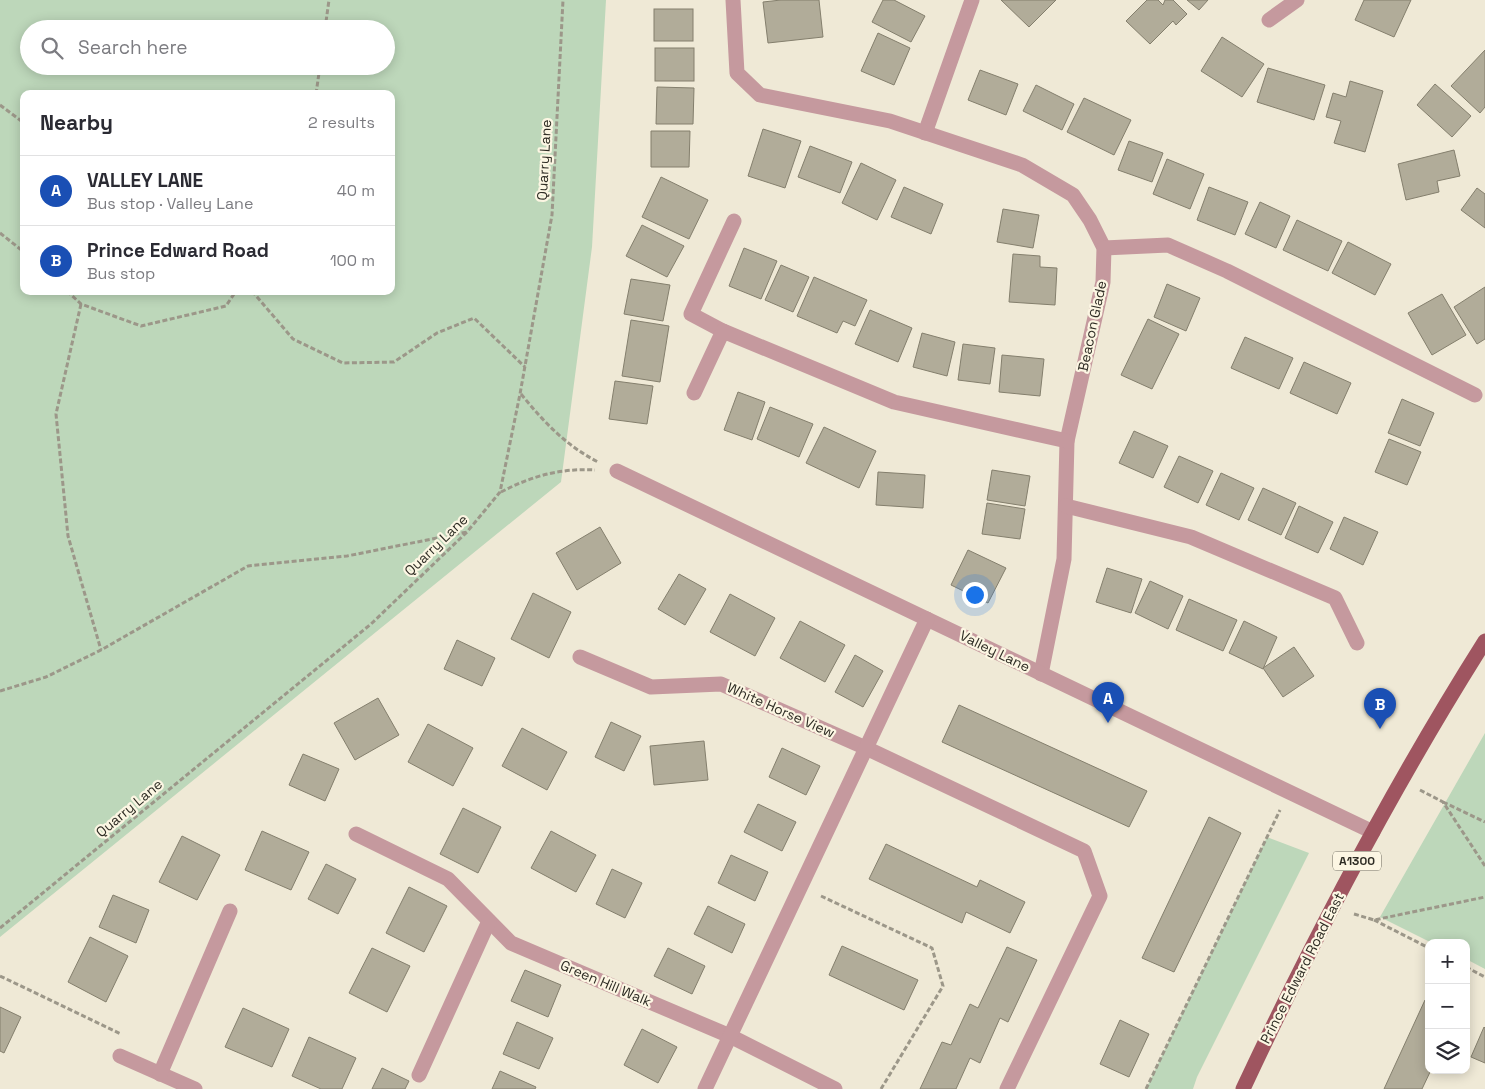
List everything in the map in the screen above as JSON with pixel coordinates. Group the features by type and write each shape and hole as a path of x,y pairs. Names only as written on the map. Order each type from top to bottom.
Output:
{"main road":[{"name":"Prince Edward Road East","path":"1243,1089 1331,906 1402,779 1485,641"}],"street":[{"name":"Beacon Glade","path":"733,0 737,74 760,95 890,121 1022,165 1073,195 1090,220 1104,248 1103,282 1067,440 1064,559 1041,674"},
{"path":"925,133 972,0"},
{"path":"1269,20 1297,0"},
{"path":"734,221 691,314 723,331 894,402 1067,440"},
{"path":"1104,248 1168,245 1227,271 1475,395"},
{"path":"694,393 723,331"},
{"name":"Valley Lane","path":"617,471 1373,832"},
{"path":"1066,506 1191,537 1335,598 1357,643"},
{"path":"705,1089 927,619"},
{"name":"White Horse View","path":"580,658 651,687 722,684 866,748 1084,851 1100,896 1007,1089"},
{"name":"Green Hill Walk","path":"356,834 448,879 511,943 730,1036 835,1089"},
{"path":"160,1074 230,911"},
{"path":"420,1075 489,921"},
{"path":"120,1056 196,1089"}],"path":[{"path":"326,20 329,0"},
{"name":"Quarry Lane","path":"0,928 370,624 467,532 500,492 520,394 552,215 563,0"},
{"path":"317,90 319,75"},
{"path":"0,105 20,119"},
{"path":"0,233 20,249"},
{"path":"71,295 81,304 141,326 226,306 233,295"},
{"path":"255,295 293,339 343,363 394,362 437,333 474,318 525,367"},
{"path":"81,304 56,414 68,536 101,650"},
{"path":"520,394 551,430 574,449 617,471"},
{"path":"500,492 528,478 554,471 617,471"},
{"path":"0,690 46,677 101,650 248,566 347,556 467,532"},
{"path":"1402,779 1443,802 1485,822"},
{"path":"1146,1089 1289,792"},
{"path":"1443,802 1485,866"},
{"path":"800,887 932,948 943,986 881,1089"},
{"path":"1374,920 1485,897"},
{"path":"1331,906 1374,920 1425,946"},
{"path":"1470,969 1485,977"},
{"path":"0,976 130,1038 120,1056"}],"green space":[{"path":"0,0 606,0 592,247 561,482 0,937"},
{"path":"1485,733 1485,969 1470,961 1470,939 1425,940 1380,917"},
{"path":"1267,837 1309,853 1197,1077 1193,1089 1146,1089"}],"building":[{"path":"819,0 823,37 768,43 763,2"},
{"path":"883,0 894,0 925,16 911,42 872,22"},
{"path":"1001,0 1056,0 1029,27"},
{"path":"1147,0 1158,0 1163,5 1165,0 1173,0 1187,14 1176,25 1173,21 1150,44 1126,21"},
{"path":"1187,0 1208,0 1199,10"},
{"path":"1364,0 1411,0 1394,37 1355,20"},
{"path":"654,9 693,9 693,41 654,41"},
{"path":"878,33 910,48 894,85 861,71"},
{"path":"1222,37 1264,64 1242,97 1201,71"},
{"path":"655,48 694,48 694,81 655,81"},
{"path":"1485,50 1485,107 1480,113 1451,86"},
{"path":"1268,68 1325,85 1314,120 1257,102"},
{"path":"980,70 1018,84 1006,115 968,100"},
{"path":"1350,81 1383,91 1365,152 1334,143 1341,121 1326,117 1333,93 1346,97"},
{"path":"1435,84 1471,116 1452,137 1417,105"},
{"path":"1036,85 1074,104 1062,130 1023,111"},
{"path":"657,87 694,88 693,124 656,124"},
{"path":"1084,98 1131,120 1114,155 1067,132"},
{"path":"763,129 801,141 785,188 748,176"},
{"path":"651,131 690,131 689,167 651,167"},
{"path":"1129,141 1163,153 1152,182 1118,170"},
{"path":"810,146 852,162 840,193 798,177"},
{"path":"1454,150 1460,176 1437,181 1439,192 1406,200 1398,164"},
{"path":"1167,159 1204,174 1190,209 1153,194"},
{"path":"861,163 896,180 877,220 842,203"},
{"path":"661,177 708,200 689,239 642,217"},
{"path":"904,187 943,204 931,234 891,217"},
{"path":"1209,187 1248,202 1235,235 1197,220"},
{"path":"1477,188 1485,194 1485,228 1461,210"},
{"path":"1260,202 1290,216 1276,248 1245,234"},
{"path":"1003,209 1039,215 1033,248 997,242"},
{"path":"1297,220 1342,241 1328,271 1283,250"},
{"path":"642,225 684,246 667,277 626,256"},
{"path":"1348,242 1391,264 1375,295 1332,273"},
{"path":"744,248 777,261 761,299 729,286"},
{"path":"1013,254 1040,256 1040,267 1057,268 1055,305 1009,302"},
{"path":"781,265 809,277 793,312 765,300"},
{"path":"814,277 867,300 855,326 843,321 837,333 797,316"},
{"path":"631,279 670,285 663,321 624,314"},
{"path":"1167,284 1200,298 1186,331 1154,317"},
{"path":"1485,287 1485,339 1477,344 1454,307"},
{"path":"1442,294 1466,335 1432,355 1408,313"},
{"path":"870,310 912,328 898,362 855,344"},
{"path":"1148,319 1179,334 1152,389 1121,375"},
{"path":"631,320 669,326 660,382 622,376"},
{"path":"922,333 955,342 947,376 913,367"},
{"path":"1245,337 1293,358 1279,389 1231,368"},
{"path":"963,344 995,348 990,384 958,380"},
{"path":"1002,355 1044,359 1040,396 999,392"},
{"path":"1304,362 1351,383 1337,414 1290,393"},
{"path":"615,381 653,386 647,424 609,419"},
{"path":"738,392 765,402 752,440 724,430"},
{"path":"1402,399 1434,413 1420,446 1388,433"},
{"path":"770,407 813,424 799,457 757,439"},
{"path":"824,427 876,451 859,488 806,463"},
{"path":"1134,431 1168,446 1153,478 1119,463"},
{"path":"1389,439 1421,452 1407,485 1375,472"},
{"path":"1179,456 1213,471 1198,503 1164,487"},
{"path":"992,470 1030,476 1025,506 987,500"},
{"path":"878,472 925,475 923,508 876,505"},
{"path":"1221,473 1254,488 1239,520 1206,505"},
{"path":"1263,488 1296,503 1281,535 1248,520"},
{"path":"987,503 1025,509 1020,539 982,534"},
{"path":"1299,506 1333,522 1318,553 1285,538"},
{"path":"1344,517 1378,532 1363,565 1330,549"},
{"path":"600,527 621,563 577,590 556,553"},
{"path":"968,550 1006,568 988,603 951,585"},
{"path":"1107,568 1142,579 1131,613 1096,602"},
{"path":"679,574 706,589 685,625 658,609"},
{"path":"1150,581 1183,596 1168,629 1135,613"},
{"path":"533,593 571,612 549,658 511,639"},
{"path":"730,594 775,618 755,656 710,632"},
{"path":"1189,599 1237,620 1223,651 1176,630"},
{"path":"800,621 845,645 825,682 780,658"},
{"path":"1244,621 1277,637 1263,669 1229,653"},
{"path":"457,640 495,658 482,686 444,669"},
{"path":"1294,647 1314,676 1283,697 1263,668"},
{"path":"855,655 883,671 863,707 835,692"},
{"path":"378,698 399,735 355,760 334,723"},
{"path":"959,705 1147,791 1129,827 942,742"},
{"path":"611,722 641,736 624,771 595,757"},
{"path":"428,724 473,748 453,786 408,762"},
{"path":"522,728 567,752 547,790 502,766"},
{"path":"704,741 708,780 654,785 650,746"},
{"path":"782,748 820,766 806,795 769,777"},
{"path":"303,754 339,769 325,801 289,785"},
{"path":"758,804 796,822 782,851 744,832"},
{"path":"463,808 501,827 478,873 440,854"},
{"path":"1209,817 1241,833 1174,972 1142,958"},
{"path":"262,831 309,852 291,890 245,870"},
{"path":"551,831 596,855 576,892 531,868"},
{"path":"182,836 220,855 197,900 159,882"},
{"path":"886,844 977,887 980,880 1025,902 1010,933 966,912 962,923 869,879"},
{"path":"731,855 768,872 755,901 718,883"},
{"path":"326,864 356,879 338,914 308,899"},
{"path":"612,869 642,883 625,918 596,904"},
{"path":"409,887 447,906 424,952 386,933"},
{"path":"113,895 149,910 136,943 99,927"},
{"path":"708,906 745,924 732,953 694,934"},
{"path":"90,937 128,956 106,1002 68,982"},
{"path":"842,946 918,980 904,1010 829,975"},
{"path":"1007,947 1037,960 1008,1022 1000,1018 980,1063 970,1058 956,1089 920,1089 942,1042 951,1045 970,1004 978,1008"},
{"path":"372,948 410,966 387,1012 349,993"},
{"path":"668,948 705,966 692,994 654,976"},
{"path":"525,970 561,985 548,1017 511,1001"},
{"path":"1425,1000 1425,1074 1429,1074 1422,1089 1384,1089"},
{"path":"0,1007 21,1017 4,1053 0,1051"},
{"path":"243,1008 289,1029 272,1067 225,1047"},
{"path":"1120,1020 1149,1034 1129,1077 1100,1064"},
{"path":"517,1022 553,1038 539,1069 503,1054"},
{"path":"1485,1028 1485,1063 1471,1057"},
{"path":"642,1029 677,1047 658,1083 624,1065"},
{"path":"309,1037 356,1058 342,1089 321,1089 292,1076"},
{"path":"382,1068 409,1081 405,1089 372,1089"},
{"path":"500,1071 536,1087 535,1089 492,1089"}],"place":[{"name":"VALLEY LANE","path":"1108,723"},
{"name":"Prince Edward Road","path":"1380,729"}]}
